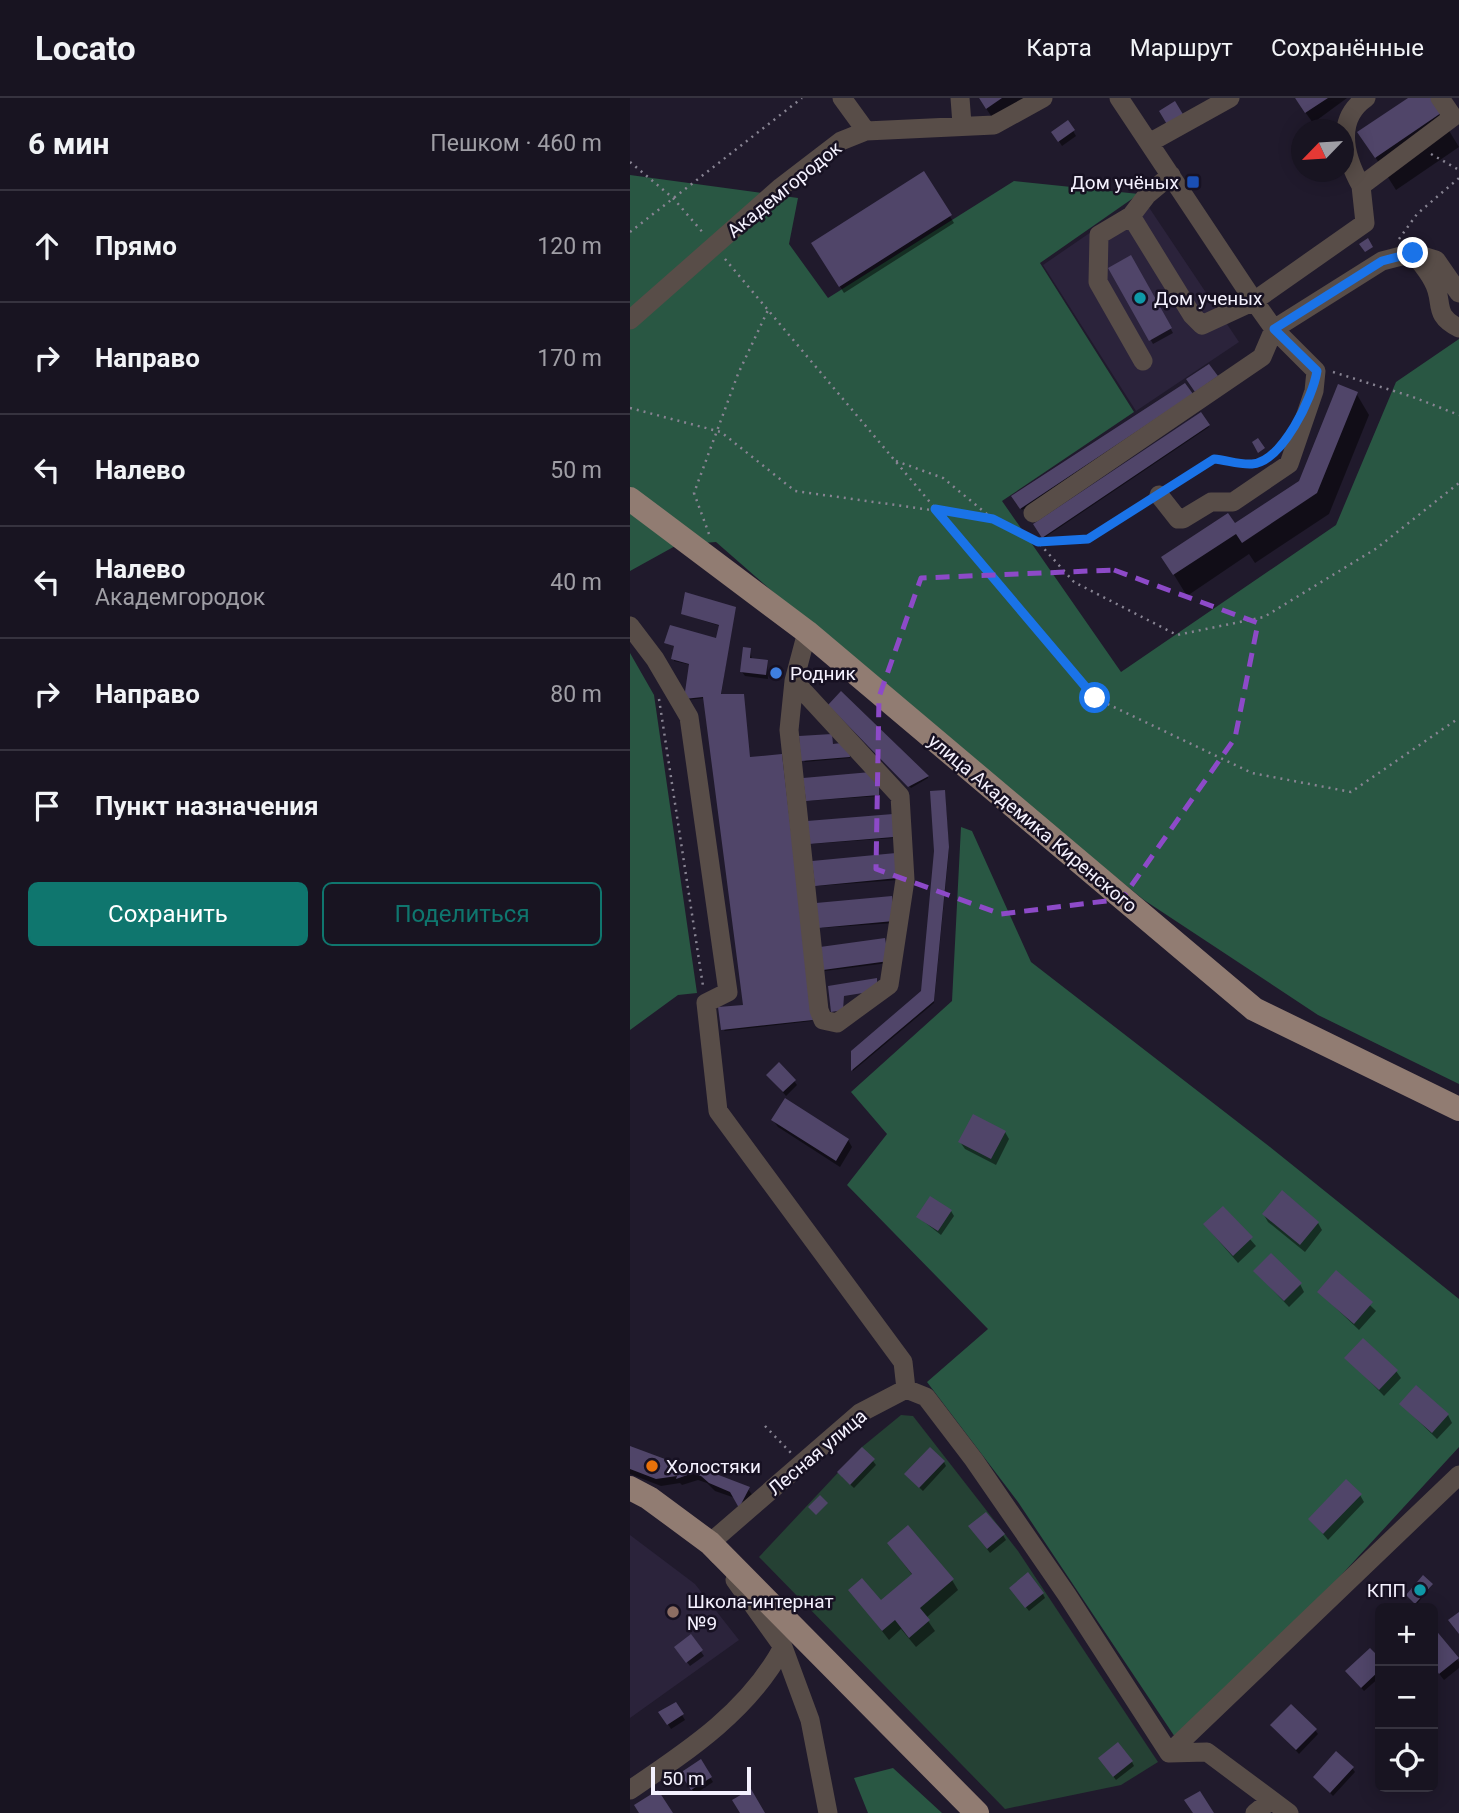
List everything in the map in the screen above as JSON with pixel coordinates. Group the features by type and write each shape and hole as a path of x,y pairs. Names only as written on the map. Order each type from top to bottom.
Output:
{"main road":[{"name":"улица Академика Киренского","path":"630,499 807,632 1254,1009 1459,1109"},
{"path":"630,1488 659,1505 710,1543 977,1813"}],"street":[{"path":"842,98 866,131"},
{"path":"960,98 962,124"},
{"name":"Академгородок","path":"630,320 834,145 866,131 962,124 994,125 1043,98"},
{"path":"1119,98 1274,329 1317,371 1314,391 1289,464 1233,502 1211,502 1183,519 1178,519 1159,495"},
{"path":"1149,144 1230,98"},
{"path":"1131,216 1192,315 1202,325 1254,301 1365,223 1361,186 1346,160 1348,117 1353,107 1366,98"},
{"path":"1361,186 1453,117 1440,98"},
{"path":"1143,360 1098,282 1099,235 1131,216 1147,195 1171,175"},
{"path":"1413,253 1435,283 1438,309 1449,323 1459,328"},
{"path":"1033,513 1262,357 1274,329 1382,261 1413,253 1436,260 1459,293"},
{"path":"630,626 655,659 689,717 728,992 706,1003 718,1111 903,1362 906,1389 926,1397 974,1460 1067,1595 1169,1753"},
{"path":"794,681 900,796 905,880 889,985 837,1023 823,1020 819,1010 789,730 794,681 807,632"},
{"name":"Лесная улица","path":"710,1543 860,1413 906,1389"},
{"path":"1169,1753 1459,1475"},
{"path":"710,1543 783,1647 810,1720 828,1813"},
{"path":"630,1790 703,1741 768,1674 783,1647"},
{"path":"1169,1753 1208,1752 1289,1813"},
{"path":"1255,1813 1270,1800"}],"path":[{"path":"630,232 802,98"},
{"path":"1416,145 1459,170"},
{"path":"630,162 673,198 1095,698 1252,773 1351,792 1459,718"},
{"path":"1382,261 1417,215 1459,178"},
{"path":"722,567 694,493 716,430 768,310"},
{"path":"1317,371 1328,371 1413,397 1459,415"},
{"path":"630,408 716,430 795,491 993,519"},
{"path":"1038,542 1088,539 1214,459 1254,464 1279,449"},
{"path":"894,460 943,478 993,519 1038,542 1074,582 1177,635 1264,617 1377,548 1459,483"},
{"path":"659,697 706,1003"},
{"path":"765,1426 800,1464"}],"highlighted area":[{"path":"1114,570 1258,623 1235,738 1122,899 1001,914 876,869 879,697 921,578"}],"shaded area":[{"path":"1142,197 1239,342 1136,411 1043,265"},
{"name":"Школа-интернат №9","path":"630,1535 695,1584 739,1640 630,1718"}],"green space":[{"path":"630,175 798,198 789,244 828,298 1014,181 1139,194 1040,263 1134,412 1002,501 1121,672 1336,525 1396,382 1459,339 1459,1084 1318,1015 1144,900 868,675 716,542 677,545 630,571"},
{"path":"630,653 654,695 697,993 678,995 630,1030"},
{"path":"961,827 972,831 1031,962 1270,1147 1459,1299 1459,1447 1334,1583 1175,1737 1018,1502 927,1382 988,1329 847,1185 887,1134 851,1092 952,1001"},
{"path":"901,1415 913,1416 1018,1551 1158,1762 1121,1785 1005,1809 759,1557 862,1447"},
{"path":"893,1768 942,1813 868,1813 854,1778"}],"building":[{"path":"979,98 1002,98 986,109"},
{"path":"1295,98 1328,98 1305,113"},
{"path":"1408,98 1431,98 1441,113 1375,158 1357,132"},
{"path":"1175,101 1184,116 1168,126 1159,111"},
{"path":"1068,120 1075,130 1058,142 1051,132"},
{"path":"924,171 952,215 839,287 811,243"},
{"path":"1368,238 1373,247 1365,252 1359,244"},
{"name":"Дом ученых","path":"1131,255 1172,328 1149,341 1108,268"},
{"path":"1209,364 1218,376 1195,392 1186,379"},
{"path":"1185,383 1193,394 1020,509 1011,496"},
{"path":"1338,384 1358,392 1317,493 1242,543 1236,534 1173,575 1161,557 1228,513 1235,523 1299,481"},
{"path":"1201,412 1210,425 1042,538 1033,524"},
{"path":"1258,438 1265,448 1258,453 1252,442"},
{"path":"685,592 736,607 721,694 744,694 750,757 782,754 813,1020 721,1030 718,1007 743,1005 703,697 684,699 689,664 671,659 674,646 664,643 670,625 716,638 719,625 681,614"},
{"path":"743,647 751,648 750,658 768,660 766,675 740,672"},
{"path":"841,691 929,776 908,787 828,705"},
{"path":"832,734 833,744 849,742 850,757 801,761 799,736"},
{"path":"871,772 879,782 879,795 806,801 803,778"},
{"path":"945,790 949,847 934,1001 851,1071 851,1051 921,991 934,851 930,791"},
{"path":"893,814 894,837 809,844 807,821"},
{"path":"896,853 898,878 815,886 812,861"},
{"path":"892,896 894,921 818,928 816,903"},
{"path":"885,938 889,961 823,970 820,947"},
{"path":"877,978 877,987 869,992 844,996 843,1010 831,1012 828,986"},
{"path":"779,1062 796,1080 783,1092 766,1075"},
{"path":"785,1098 849,1139 836,1161 771,1120"},
{"path":"973,1114 1006,1131 991,1159 958,1142"},
{"path":"1282,1190 1319,1222 1300,1245 1262,1214"},
{"path":"930,1196 952,1210 938,1231 916,1217"},
{"path":"1223,1206 1253,1237 1233,1256 1203,1224"},
{"path":"1271,1253 1302,1283 1284,1301 1253,1271"},
{"path":"1336,1270 1373,1302 1354,1324 1317,1292"},
{"path":"1363,1338 1398,1370 1379,1390 1344,1358"},
{"path":"1416,1385 1449,1414 1432,1433 1399,1404"},
{"path":"630,1446 681,1465 682,1461 750,1487 739,1508 730,1492 693,1473 676,1479 677,1476 656,1479 630,1469"},
{"path":"862,1447 875,1459 850,1485 837,1472"},
{"path":"930,1447 945,1461 919,1488 904,1474"},
{"path":"1346,1479 1362,1494 1323,1534 1308,1519"},
{"path":"820,1495 828,1503 816,1515 808,1507"},
{"path":"986,1512 1005,1534 987,1549 968,1526"},
{"path":"908,1525 954,1579 920,1608 930,1620 909,1638 895,1620 882,1631 848,1590 862,1578 881,1600 912,1574 887,1543"},
{"path":"1028,1572 1044,1593 1025,1608 1009,1588"},
{"name":"КПП","path":"1423,1575 1433,1584 1416,1603 1406,1595"},
{"path":"1459,1612 1459,1634 1448,1620"},
{"path":"1438,1633 1459,1658 1438,1673"},
{"path":"691,1634 703,1650 686,1663 674,1647"},
{"path":"1370,1648 1375,1653 1375,1675 1361,1688 1345,1671"},
{"path":"676,1702 684,1714 667,1725 658,1712"},
{"path":"1291,1704 1317,1729 1296,1750 1270,1725"},
{"path":"1118,1742 1133,1761 1113,1777 1098,1758"},
{"path":"1336,1751 1354,1767 1330,1793 1313,1777"},
{"path":"701,1759 712,1777 691,1790 680,1773"},
{"path":"751,1789 765,1813 740,1813 732,1800"},
{"path":"658,1790 673,1813 639,1813 634,1805"},
{"path":"1200,1791 1214,1813 1193,1813 1184,1800"}],"place":[{"name":"Дом учёных","path":"1193,182"},
{"name":"Дом ученых","path":"1140,298"},
{"name":"Родник","path":"776,673"},
{"name":"Холостяки","path":"652,1466"},
{"name":"КПП","path":"1420,1590"},
{"name":"Школа-интернат №9","path":"673,1612"}],"route":[{"path":"1095,698 935,509 993,519 1038,542 1088,539 1214,459 1254,464 1279,449 1314,391 1317,371 1274,329 1382,261 1413,253"}]}
